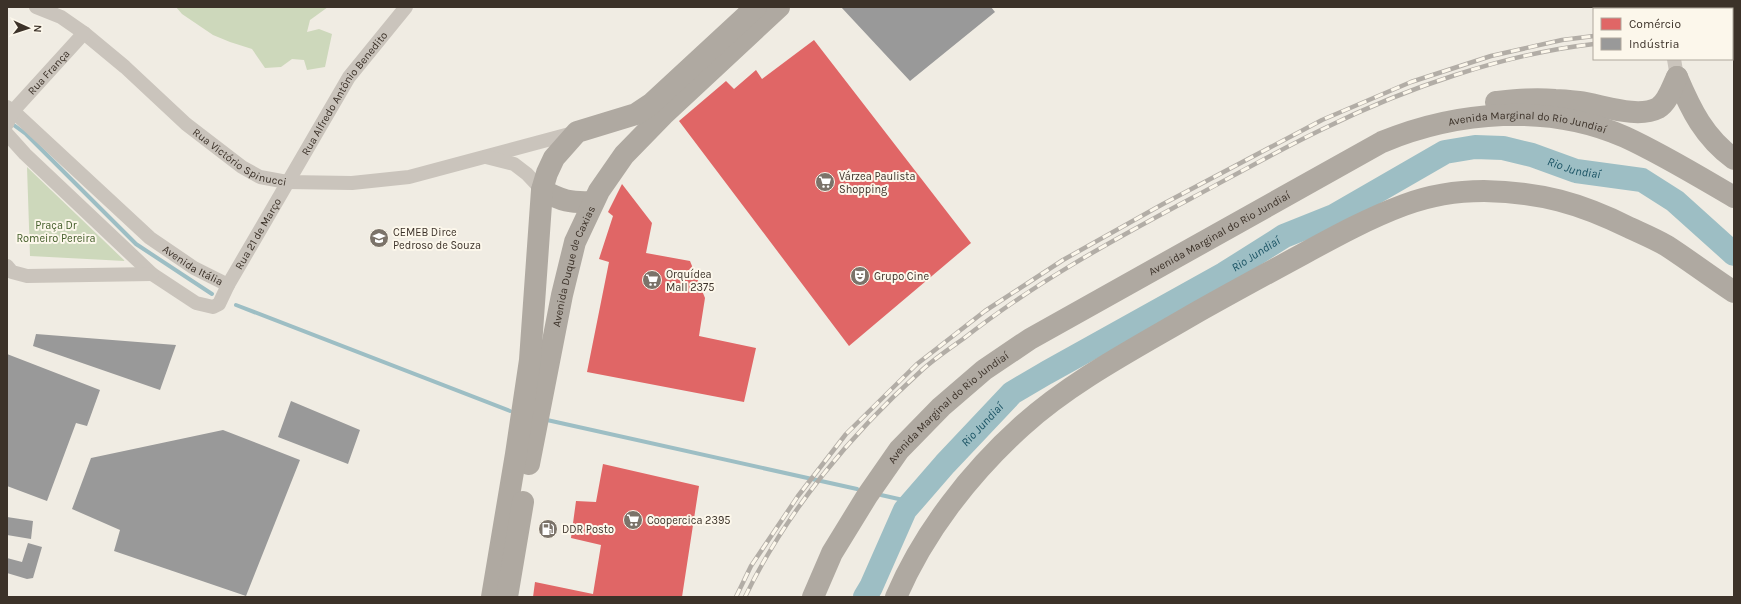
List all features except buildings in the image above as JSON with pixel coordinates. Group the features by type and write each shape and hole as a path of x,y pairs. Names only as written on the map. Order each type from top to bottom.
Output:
{"main road":[{"path":"492,597 530,360 542,190 547,173 554,158 577,132 636,114 651,104 756,7"},
{"name":"Avenida Duque de Caxias","path":"507,597 532,448 562,296 575,242 593,202 624,155 663,115 779,7"},
{"path":"1409,131 1433,116 1463,108 1521,100 1559,100 1580,102 1624,111 1650,111 1659,108 1664,103 1675,66"},
{"path":"1675,66 1691,110 1703,129 1717,145 1734,159"},
{"name":"Avenida Marginal do Rio Jundiaí","path":"813,597 832,553 866,496 899,450 941,407 984,370 1030,339 1382,142 1409,131 1466,118 1522,115 1553,118 1589,124 1624,137 1734,197"},
{"path":"600,125 613,132 620,142 624,155"},
{"path":"542,190 556,197 572,202 593,202"},
{"path":"896,597 904,578 942,515 986,461 1023,426 1056,398 1096,371 1235,291 1347,230 1406,204 1441,195 1481,191 1520,193 1559,199 1602,214 1664,244 1734,292"}],"street":[{"name":"Rua Victório Spinucci","path":"36,7 61,17 84,33 125,67 186,124 242,166 260,177 287,182 352,183 409,177 577,132"},
{"name":"Rua Alfredo Antônio Benedito","path":"287,182 349,77 406,7"},
{"name":"Rua França","path":"9,115 84,33"},
{"name":"Avenida Itália","path":"7,134 25,154 152,274 196,303 207,307 213,307 219,304 228,285 194,268 150,238 9,115"},
{"path":"485,157 514,164 527,174 542,190"},
{"name":"Rua 21 de Março","path":"228,285 287,182"},
{"path":"7,266 12,272 27,276 152,274"}],"green space":[{"path":"176,7 328,7 310,20 307,32 319,29 332,34 325,67 307,70 304,60 292,59 281,67 265,68 252,49 213,35 182,14"},
{"name":"Praça Dr Romeiro Pereira","path":"27,167 125,261 30,256"}],"waterway":[{"path":"11,123 26,134 136,244 212,294"},
{"name":"Rio Jundiaí","path":"865,597 871,587 905,510 945,464 1012,393 1224,274 1284,236 1334,216 1445,152 1475,147 1503,148 1532,155 1576,171 1642,180 1675,201 1734,254"},
{"path":"236,305 510,411"},
{"path":"547,420 857,489"},
{"path":"881,495 912,502"}],"railway":[{"path":"736,597 751,566 798,496 846,434 917,364 985,311 1063,260 1163,204 1322,120 1411,82 1491,56 1562,40 1593,36"},
{"path":"745,597 761,565 800,505 845,448 895,395 931,362 1017,300 1073,264 1160,215 1291,145 1356,113 1422,86 1491,64 1560,49 1593,44"}],"place":[{"name":"Várzea Paulista Shopping","path":"825,182"},
{"name":"CEMEB Dirce Pedroso de Souza","path":"379,238"},
{"name":"Grupo Cine","path":"860,276"},
{"name":"Orquídea Mall 2375","path":"652,280"},
{"name":"Coopercica 2395","path":"633,520"},
{"name":"DDR Posto","path":"548,529"}]}
